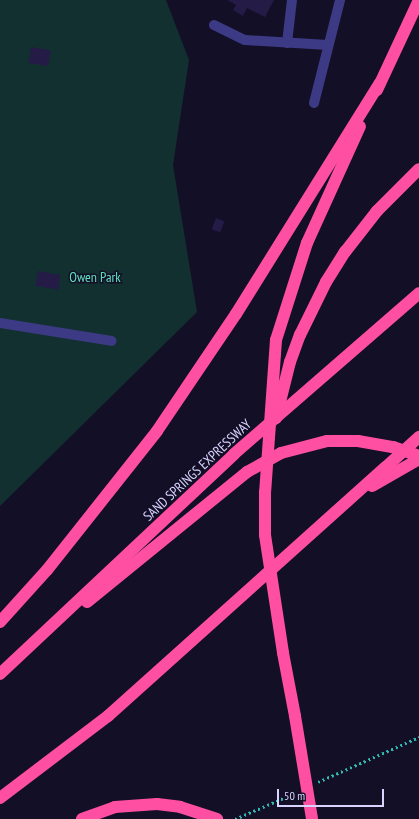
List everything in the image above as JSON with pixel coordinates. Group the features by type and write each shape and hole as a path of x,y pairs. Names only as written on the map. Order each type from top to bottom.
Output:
{"highway":[{"path":"312,819 283,653 265,535 264,492 276,340 307,243 419,0"},
{"path":"0,622 47,570 157,431 236,314 380,83"},
{"path":"264,492 282,394 300,335 326,282 345,252 377,210 419,169"},
{"name":"SAND SPRINGS EXPRESSWAY","path":"0,674 234,454 419,293"},
{"path":"0,798 108,716 419,437"},
{"path":"10,665 247,472 281,453 327,441 358,441 393,446 419,456"},
{"path":"352,498 419,459"},
{"path":"82,819 115,807 158,804 180,807 217,819"}],"street":[{"path":"287,43 292,0"},
{"path":"314,103 340,0"},
{"path":"214,25 245,40 328,45"},
{"path":"0,323 112,341"}],"path":[{"path":"313,785 419,737"},
{"path":"235,819 298,791"}],"green space":[{"name":"Owen Park","path":"0,0 166,0 189,60 173,165 197,312 0,506"}],"building":[{"path":"227,0 274,0 265,17 247,8 243,16 233,10 236,5"},
{"path":"31,47 51,50 48,66 28,63"},
{"path":"216,218 224,221 220,232 212,229"},
{"path":"38,271 61,275 58,290 35,286"}]}
